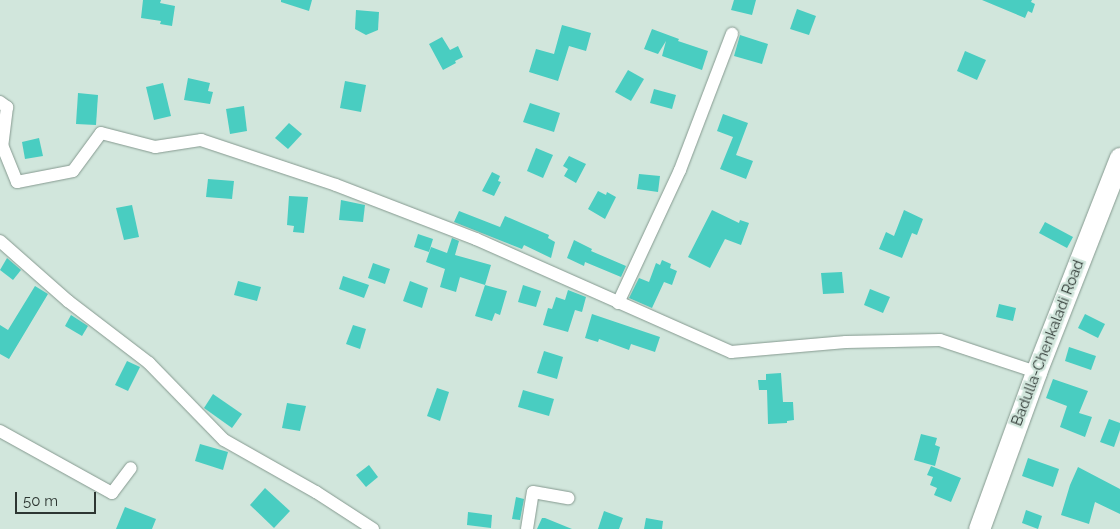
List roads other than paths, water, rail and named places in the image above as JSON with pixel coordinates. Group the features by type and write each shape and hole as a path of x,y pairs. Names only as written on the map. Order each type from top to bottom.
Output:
{"highway":[{"name":"Badulla-Chenkaladi Road","path":"979,529 1036,372 1120,158"}],"street":[{"path":"618,303 680,170 732,34"},
{"path":"0,102 7,107 2,146 17,182 73,171 102,133 155,147 202,140 336,185 476,239 731,352 846,342 940,340 1036,372"},
{"path":"0,241 68,301 150,363 224,440 316,492 373,529"},
{"path":"0,431 112,493 131,468"},
{"path":"527,529 533,492 568,498"}]}
